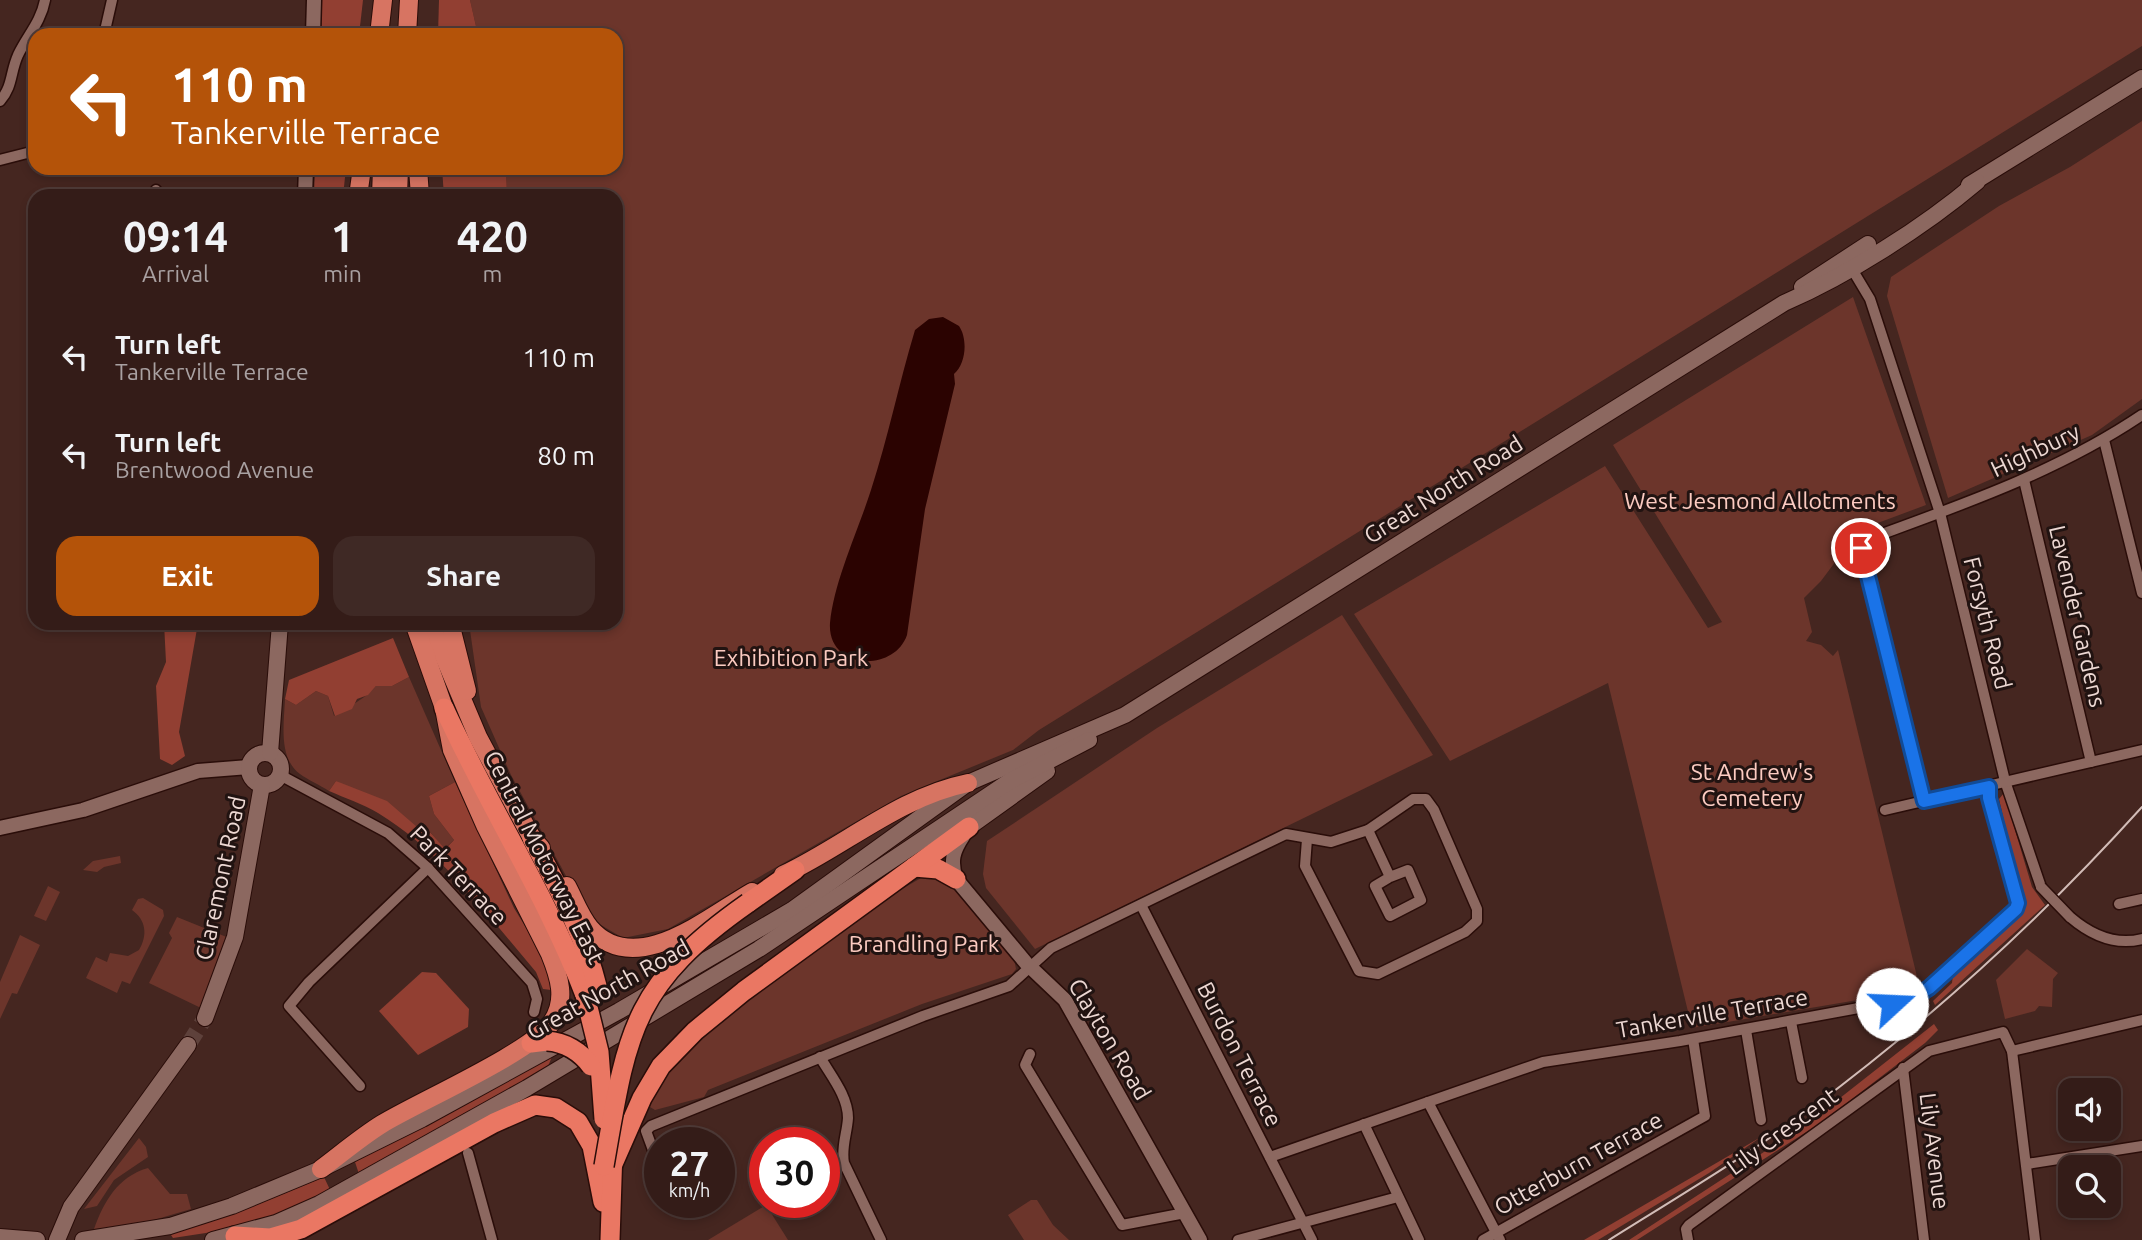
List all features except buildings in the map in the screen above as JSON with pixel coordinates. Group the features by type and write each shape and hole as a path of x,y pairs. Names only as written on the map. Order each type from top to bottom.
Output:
{"highway":[{"path":"380,28 383,0"},
{"path":"389,28 391,0"},
{"path":"409,0 409,28"},
{"path":"412,630 422,651"},
{"path":"416,630 444,708"},
{"path":"432,630 463,744"},
{"path":"451,630 463,744"},
{"name":"Central Motorway East","path":"444,708 591,990 612,1092 614,1124 603,1202 601,1240"},
{"path":"479,778 556,866 589,926 611,944 630,950 646,947 694,925 770,885 902,808 945,788 968,783"},
{"path":"479,778 559,975 560,1002 554,1020 539,1042"},
{"path":"609,1165 661,1066 695,1031 968,827"},
{"name":"Central Motorway East","path":"532,838 589,956 609,1165 610,1240"},
{"path":"914,867 938,869 956,879"},
{"path":"609,1165 624,1055 646,1000 686,951 770,885"},
{"path":"321,1169 381,1125 539,1042 557,1041 578,1052 591,1066 608,1102 614,1124"},
{"path":"235,1236 270,1238 301,1229 494,1123 535,1105 566,1112 578,1122 592,1146 603,1202"}],"main road":[{"name":"Great North Road","path":"796,916 968,783 1125,715 1784,303 1809,281 1848,263 1945,196 1977,181 2142,78"},
{"path":"270,753 279,630"},
{"name":"Great North Road","path":"213,1240 276,1223 342,1191 598,1048 777,928 1010,781 1107,731 1125,715"},
{"path":"968,827 1107,731"},
{"path":"270,753 279,760 281,775 274,783 262,785 253,780 249,767 256,755 270,753"},
{"name":"Claremont Road","path":"205,1018 235,937 262,785"},
{"name":"Great North Road","path":"83,1240 170,1226 232,1206 321,1169 422,1119 777,928"},
{"path":"57,1240 71,1207 188,1045"},
{"path":"0,1237 37,1240"}],"street":[{"path":"35,28 45,0"},
{"path":"106,28 112,0"},
{"path":"313,28 314,0"},
{"path":"0,102 9,91 13,66 28,40"},
{"path":"0,160 28,152"},
{"name":"Forsyth Road","path":"1848,263 1870,299 1940,513 2006,781 2041,887 2070,918 2101,937 2124,942 2142,939"},
{"name":"Highbury","path":"1924,801 1861,548 1871,538 2024,480 2104,440 2142,415"},
{"path":"2104,440 2142,593"},
{"name":"Lavender Gardens","path":"2024,480 2091,762"},
{"path":"1885,810 2142,750"},
{"path":"0,828 83,810 198,771 249,767"},
{"name":"Park Terrace","path":"281,775 388,833 428,868 532,983 537,999 534,1012"},
{"name":"Tankerville Terrace","path":"1270,1157 1544,1062 1746,1030 1913,998 1947,974 2016,909 2017,900 1991,805 1989,787"},
{"path":"650,1127 923,1016 1009,986 1051,948 1286,834 1331,842 1368,830 1413,799 1426,799 1434,810 1477,909 1477,921 1465,932 1378,974 1359,971 1306,866 1307,839"},
{"path":"956,879 952,866 954,850 968,827"},
{"path":"1368,830 1390,877"},
{"path":"360,1086 289,1006 309,982 428,868"},
{"path":"1408,870 1421,900 1390,916 1375,886 1390,877 1408,870"},
{"name":"Clayton Road","path":"956,879 1031,967 1054,988 1077,1020 1200,1240"},
{"path":"2119,904 2142,899"},
{"name":"Burdon Terrace","path":"1141,905 1312,1240"},
{"path":"2035,1240 2012,1051 2142,1020"},
{"path":"1791,1021 1802,1078"},
{"path":"1746,1030 1761,1119"},
{"name":"Lily Crescent","path":"1687,1235 1903,1068 1930,1051 2003,1032 2012,1051"},
{"name":"Otterburn Terrace","path":"1483,1240 1498,1236 1706,1116 1693,1039"},
{"path":"1030,1054 1025,1065 1122,1225 1185,1213"},
{"path":"820,1057 845,1100 848,1115 842,1151 844,1163 881,1240"},
{"name":"Lily Avenue","path":"1903,1068 1924,1240"},
{"path":"1428,1102 1498,1236"},
{"path":"1364,1124 1419,1240"},
{"path":"2026,1164 2142,1146"},
{"path":"468,1153 492,1240"},
{"path":"1238,1240 1398,1196"}],"green space":[{"name":"Exhibition Park","path":"470,0 2142,0 2142,46 1039,730 1013,750 901,796 668,929 623,938 589,918 511,775 481,707 470,630 623,630 623,189 507,189 506,175 623,175 623,28 476,28"},
{"path":"2142,121 2142,399 2092,435 1948,498 1887,296 1891,277 1999,206 2070,167"},
{"path":"1853,297 1926,505 1859,530 1821,581 1804,598 1812,632 1806,641 1821,645 1833,656 1838,650 1919,985 1899,993 1692,1028 1608,683 1450,761 1354,614 1605,466 1708,628 1722,622 1613,445"},
{"path":"1342,615 1433,755 1035,949 986,888 983,874 987,841 1157,728"},
{"path":"409,677 455,782 429,796 434,814 454,840 444,849 423,823 417,828 336,781 329,791 303,776 293,767 285,750 285,699 296,705 316,691 328,696 334,716 362,699 376,686 392,686"},
{"path":"120,856 121,863 104,867 97,872 83,870 93,861"},
{"name":"Brandling Park","path":"928,874 945,877 1014,959 1016,969 1012,974 922,1004 708,1090 704,1097 655,1110 650,1107 649,1102 673,1065 727,1016 888,897"},
{"path":"48,886 60,892 46,921 34,916"},
{"path":"143,898 163,910 164,916 130,984 122,981 117,993 86,978 96,957 107,962 110,953 128,956 139,950 144,939 144,928 140,918 132,910 138,899"},
{"path":"177,917 229,938 201,1008 149,983 172,938 169,933"},
{"path":"20,935 40,945 17,994 12,993 0,1019 0,982"},
{"path":"2027,949 2058,973 2053,979 2052,1007 2039,1006 2035,1011 2005,1019 1996,980"},
{"path":"139,1138 146,1147 148,1157 114,1180 97,1206 84,1209"},
{"path":"148,1168 170,1194 187,1194 191,1209 137,1225 94,1229 102,1209 120,1184"},
{"path":"1031,1200 1037,1200 1053,1225 1069,1240 1024,1240 1008,1215"},
{"path":"749,1215 749,1218 774,1218 788,1240 708,1240"}],"shaded area":[{"path":"322,0 363,0 360,28 321,28"},
{"path":"439,0 470,0 476,28 438,28"},
{"path":"315,175 345,175 344,189 314,189"},
{"path":"442,175 506,175 507,189 444,189"},
{"path":"943,317 959,326 964,338 964,351 961,364 954,374 955,384 925,509 907,635 900,647 889,656 862,661 839,650 832,639 830,623 836,590 877,470 915,330 929,319"},
{"path":"164,630 197,630 179,732 185,756 172,765 160,759 156,686 166,662"},
{"path":"393,638 409,677 392,686 376,686 368,695 357,699 352,709 335,716 328,696 316,691 296,705 285,699 289,680"},
{"path":"336,781 387,801 417,827 422,823 445,849 454,840 434,814 429,796 455,782 514,908 545,959 551,990 543,989 536,972 482,907 423,846 378,813 329,791"},
{"path":"2004,793 2032,887 2045,905 1935,1005 1933,1001 1952,983 1953,974 2021,910 2021,895 1999,799"},
{"path":"422,972 436,973 469,1009 468,1027 418,1055 379,1011"},
{"path":"1934,1024 1938,1030 1925,1043 1822,1122 1637,1240 1629,1240 1807,1124"},
{"path":"553,1054 547,1069 359,1174 355,1162"},
{"path":"1761,1137 1709,1173 1598,1240 1584,1240"},
{"path":"324,1177 331,1192 245,1227 173,1238 169,1232 246,1209"}],"tunnel":[{"path":"188,1045 205,1018"}],"tram line":[{"path":"1609,1240 1785,1127 1854,1076 1983,967 2064,889 2142,807"}],"route":[{"path":"1861,548 1924,801 1989,787 1989,798 2018,903 2016,909 1947,974 1913,998 1892,1004"}],"park label":[{"name":"West Jesmond Allotments","path":"1760,500"},
{"name":"St Andrew's Cemetery","path":"1752,784"}]}
